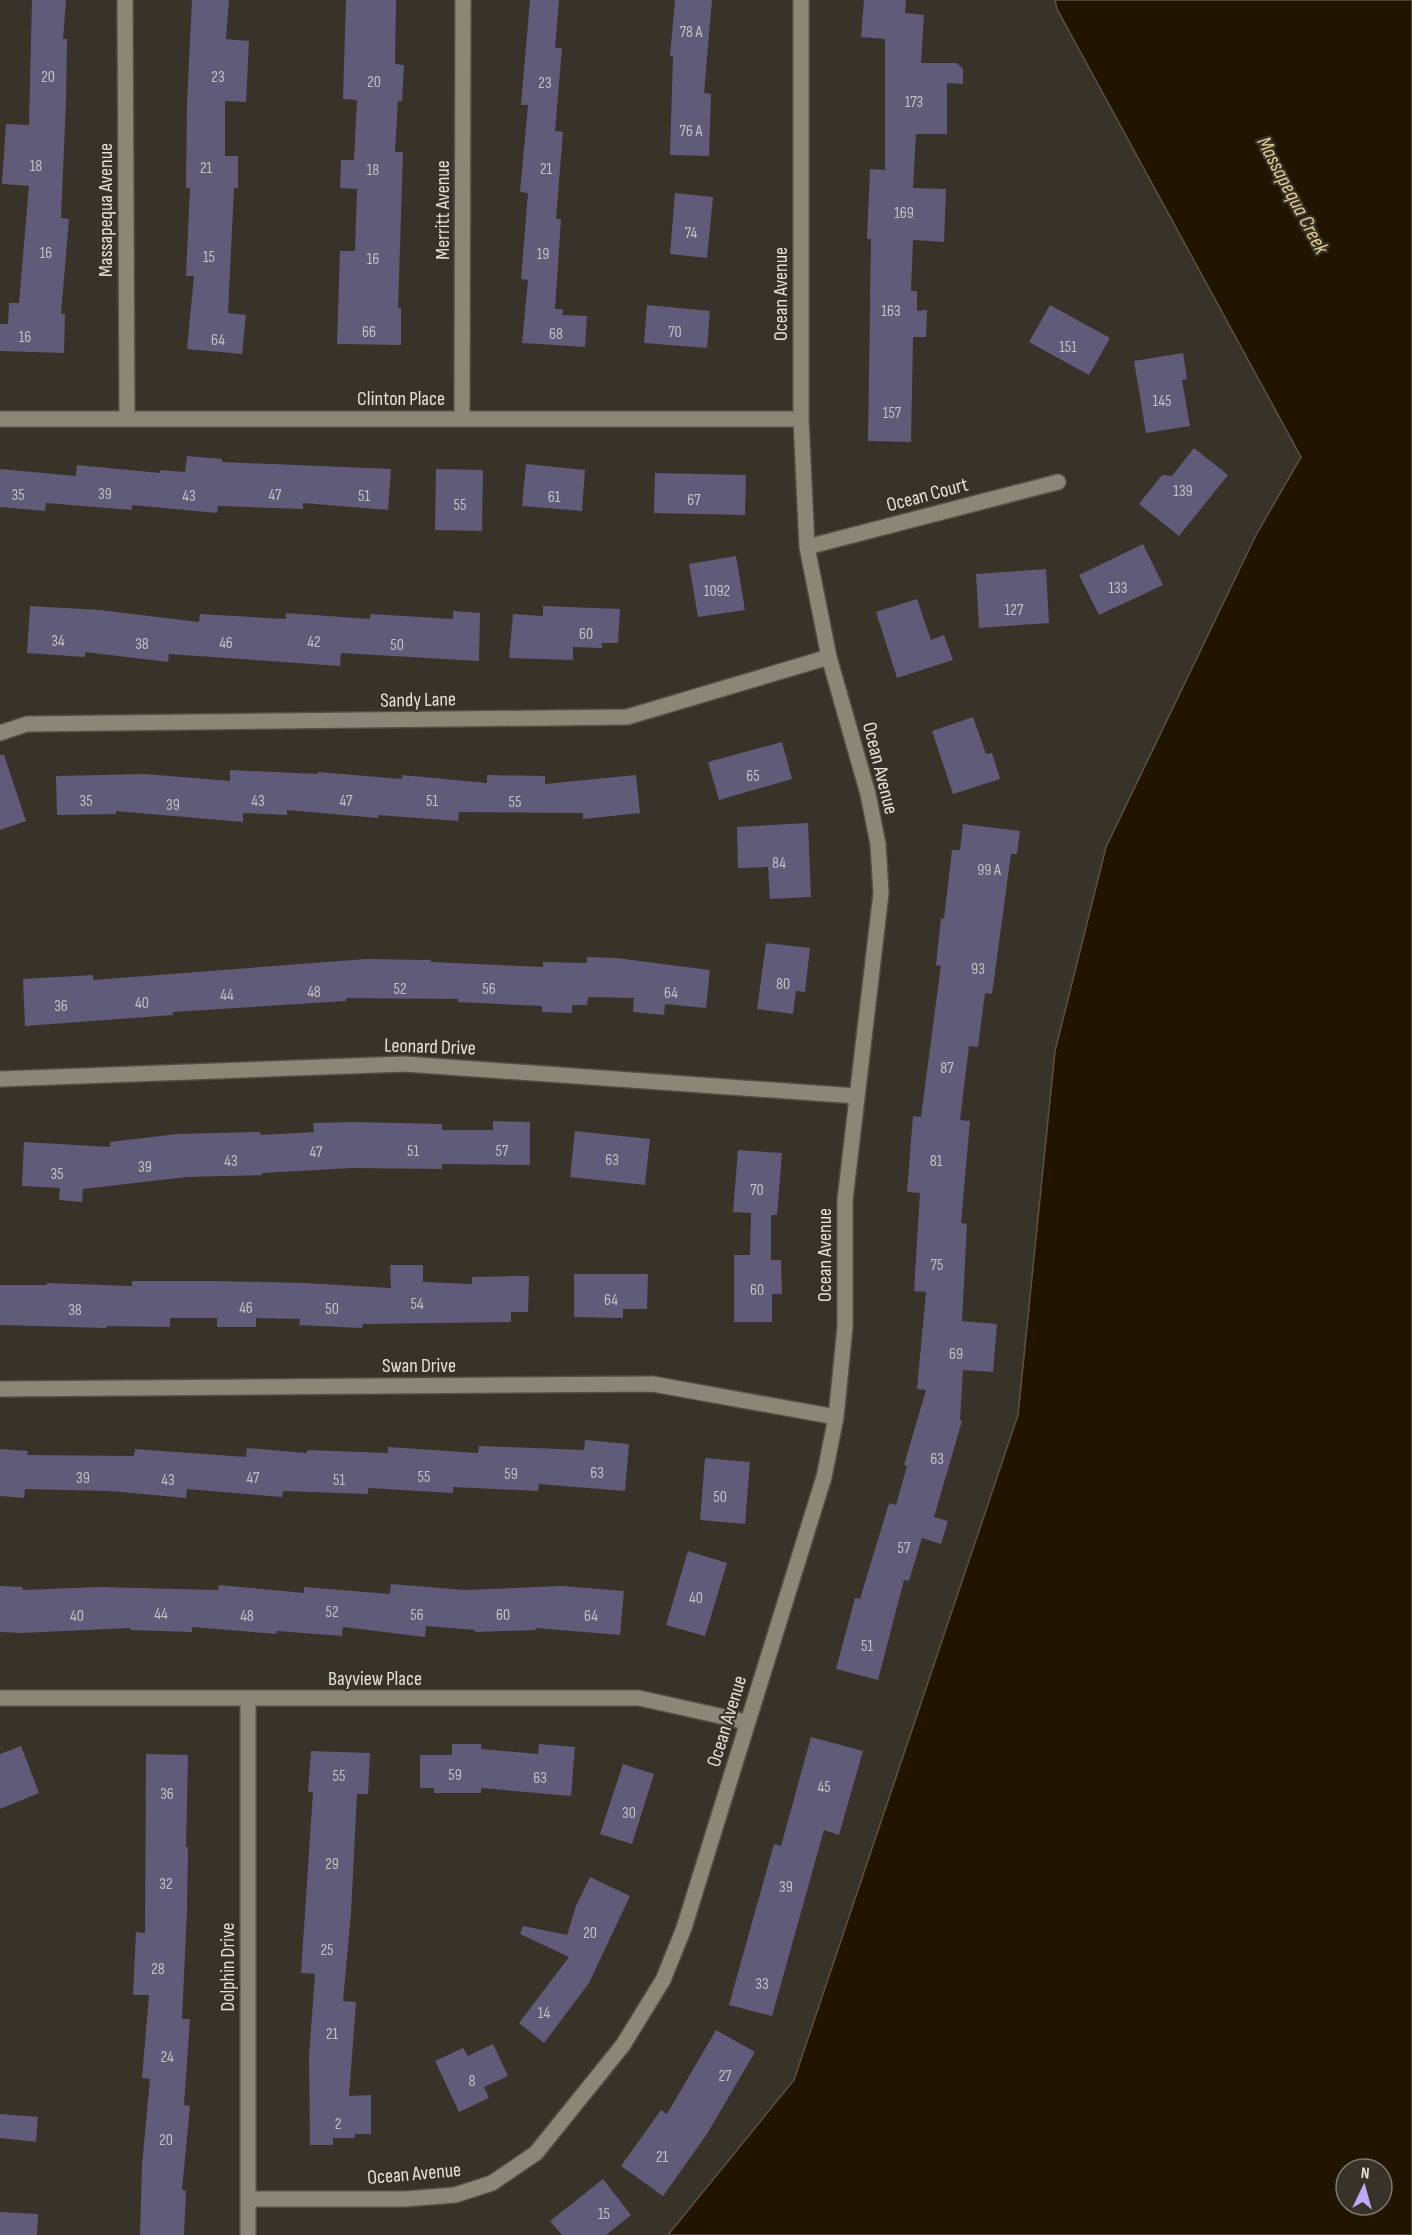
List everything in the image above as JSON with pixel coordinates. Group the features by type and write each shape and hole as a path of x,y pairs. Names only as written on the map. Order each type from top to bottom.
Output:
{"street":[{"name":"Massapequa Avenue","path":"125,0 127,419"},
{"name":"Merritt Avenue","path":"462,419 463,0"},
{"name":"Ocean Avenue","path":"248,2199 405,2199 455,2195 492,2183 536,2153 623,2046 663,1980 684,1928 824,1478 836,1417 845,1327 845,1200 881,893 878,844 868,794 829,657 807,547 801,419 801,0"},
{"name":"Clinton Place","path":"0,419 801,419"},
{"name":"Ocean Court","path":"807,547 1058,482"},
{"name":"Sandy Lane","path":"0,733 27,724 627,717 829,657"},
{"name":"Leonard Drive","path":"0,1079 405,1064 857,1096"},
{"name":"Swan Drive","path":"0,1389 653,1384 836,1417"},
{"name":"Bayview Place","path":"0,1698 639,1698 747,1722"},
{"name":"Dolphin Drive","path":"248,1699 248,2235"}],"water":[{"name":"Massapequa Creek","path":"1055,0 1412,0 1412,2235 668,2235 794,2080 1018,1415 1055,1051 1106,847 1256,535 1301,457 1057,9"}],"building":[{"path":"32,0 66,0 63,39 67,39 66,101 61,218 69,219 61,314 65,314 64,353 0,351 0,324 8,324 9,303 19,303 29,186 2,184 6,124 29,125"},
{"path":"192,0 229,0 226,39 249,41 246,102 225,101 225,156 238,156 238,188 234,188 228,313 246,315 242,354 187,349 194,276 186,276 190,188 186,188 187,103"},
{"path":"346,0 396,0 395,64 404,65 402,101 398,101 395,152 403,152 398,308 401,308 401,345 337,344 340,251 355,251 357,189 340,188 341,160 354,160 357,100 343,99"},
{"path":"530,0 559,0 555,48 562,48 555,131 563,132 556,219 561,219 555,309 563,309 562,315 587,316 585,347 522,343 528,280 521,279 528,193 520,192 528,105 521,105"},
{"path":"675,0 712,0 704,93 711,94 709,156 670,155 673,56 670,56"},
{"path":"864,0 906,0 905,13 924,15 921,63 957,63 963,69 963,84 947,83 947,134 916,134 913,188 946,189 944,242 913,240 911,291 917,291 917,311 927,310 926,337 913,337 911,442 868,441 871,239 867,239 870,169 885,170 885,39 861,37"},
{"path":"675,193 713,197 707,258 670,254"},
{"path":"647,305 710,311 707,348 644,343"},
{"path":"1050,305 1110,338 1089,375 1029,342"},
{"path":"1183,353 1187,379 1182,380 1190,426 1146,433 1134,361"},
{"path":"1194,448 1228,475 1179,536 1139,504 1162,475 1172,476"},
{"path":"187,456 222,459 222,462 391,469 388,510 303,503 303,509 218,506 217,513 132,505 132,510 46,503 45,511 0,507 0,469 76,476 77,465 160,473 160,470 185,472"},
{"path":"526,464 585,470 582,511 522,506"},
{"path":"436,469 483,470 482,531 435,530"},
{"path":"655,473 746,475 745,515 654,513"},
{"path":"1143,544 1163,585 1099,615 1079,575"},
{"path":"736,556 745,610 698,617 689,564"},
{"path":"1046,569 1049,623 979,628 976,574"},
{"path":"917,599 931,640 944,635 953,660 897,678 876,612"},
{"path":"30,606 100,610 199,622 200,614 286,619 286,613 370,619 370,614 453,619 453,611 480,613 479,661 341,653 340,666 169,654 168,662 85,652 85,657 27,653"},
{"path":"543,606 620,609 618,643 602,643 602,648 573,647 573,660 509,658 513,614 543,616"},
{"path":"973,717 986,754 992,753 1000,779 953,794 932,731"},
{"path":"782,742 792,779 719,800 708,762"},
{"path":"0,755 4,755 26,821 0,830"},
{"path":"230,770 318,774 318,772 402,779 402,775 487,783 487,775 545,776 545,784 636,775 640,813 583,819 583,813 459,812 458,821 378,815 378,818 287,810 287,815 243,813 243,822 116,811 116,814 57,815 56,776 145,774 230,781"},
{"path":"808,823 811,897 770,899 768,867 738,868 737,827"},
{"path":"963,824 1020,831 1017,854 1011,854 992,994 985,993 978,1047 969,1046 960,1120 970,1121 961,1223 967,1224 962,1321 997,1324 993,1372 963,1370 960,1420 962,1421 934,1517 948,1521 941,1544 922,1538 909,1581 904,1580 878,1680 836,1669 855,1598 860,1599 889,1503 896,1505 907,1466 904,1465 926,1390 917,1389 926,1292 914,1291 920,1193 907,1192 913,1116 921,1117 941,966 936,965 941,918 944,919 952,850 960,850"},
{"path":"766,943 810,948 805,992 796,991 793,1014 757,1009"},
{"path":"587,957 616,958 710,970 706,1008 665,1004 664,1015 633,1012 634,998 588,997 587,1005 572,1005 572,1013 542,1012 542,1006 458,1002 458,999 346,998 346,1001 173,1012 173,1015 25,1026 23,979 93,975 93,980 366,959 431,960 431,962 543,967 543,962 587,963"},
{"path":"493,1121 530,1122 530,1165 442,1164 442,1169 353,1168 262,1173 262,1175 187,1177 83,1189 82,1202 59,1200 60,1188 22,1186 24,1142 110,1147 110,1142 177,1134 260,1132 261,1135 314,1132 313,1123 442,1124 442,1130 493,1130"},
{"path":"575,1131 650,1139 645,1185 570,1177"},
{"path":"738,1150 782,1153 777,1215 771,1215 771,1260 781,1260 782,1294 772,1294 772,1322 734,1322 734,1255 750,1255 751,1213 733,1212"},
{"path":"390,1265 423,1265 423,1282 472,1284 472,1277 529,1276 528,1312 511,1312 511,1322 363,1324 362,1328 299,1325 300,1319 256,1318 256,1327 217,1327 217,1318 170,1318 170,1327 0,1325 0,1285 47,1285 47,1283 132,1286 132,1281 218,1281 391,1288"},
{"path":"574,1274 648,1274 647,1309 623,1309 623,1318 574,1317"},
{"path":"585,1440 629,1444 625,1491 539,1484 538,1491 453,1487 453,1493 368,1488 368,1494 283,1491 282,1497 187,1489 186,1498 110,1491 25,1489 24,1498 0,1496 0,1449 28,1451 27,1455 134,1456 135,1449 246,1457 247,1448 307,1453 307,1450 388,1453 388,1447 478,1453 479,1446 584,1450"},
{"path":"705,1458 750,1462 745,1524 700,1520"},
{"path":"688,1551 727,1563 705,1636 666,1625"},
{"path":"391,1584 465,1590 562,1586 624,1591 620,1635 536,1628 536,1630 475,1632 475,1630 426,1626 425,1637 343,1627 342,1636 277,1631 276,1634 192,1627 192,1632 130,1630 130,1628 0,1632 0,1586 23,1587 22,1590 100,1587 218,1590 219,1585 304,1593 304,1587 390,1594"},
{"path":"811,1737 863,1751 839,1835 824,1830 772,2016 729,2005 774,1844 781,1846"},
{"path":"452,1744 481,1744 481,1749 538,1754 539,1744 575,1747 571,1796 481,1788 481,1793 434,1793 434,1788 420,1788 420,1755 452,1755"},
{"path":"21,1746 39,1793 0,1809 0,1754"},
{"path":"311,1751 370,1753 368,1794 357,1794 351,1913 343,2001 356,2002 349,2096 371,2095 371,2134 355,2134 355,2138 333,2138 333,2145 310,2145 309,2057 315,1974 301,1973 313,1792 308,1792"},
{"path":"146,1754 188,1755 187,1910 182,2019 190,2019 184,2105 190,2106 182,2190 186,2191 184,2235 140,2235 142,2165 150,2079 142,2078 149,1995 133,1995 136,1932 145,1933"},
{"path":"623,1764 654,1774 632,1844 600,1834"},
{"path":"590,1877 630,1896 589,1983 544,2043 519,2023 569,1957 520,1934 523,1926 567,1935 576,1906"},
{"path":"716,2030 755,2052 707,2134 663,2196 621,2166 661,2110 667,2114"},
{"path":"493,2044 508,2076 484,2087 489,2098 459,2112 435,2061 463,2048 468,2056"},
{"path":"0,2114 38,2117 36,2142 0,2138"},
{"path":"603,2179 631,2215 606,2235 562,2235 550,2221"},
{"path":"0,2212 38,2214 37,2235 0,2235"}]}
